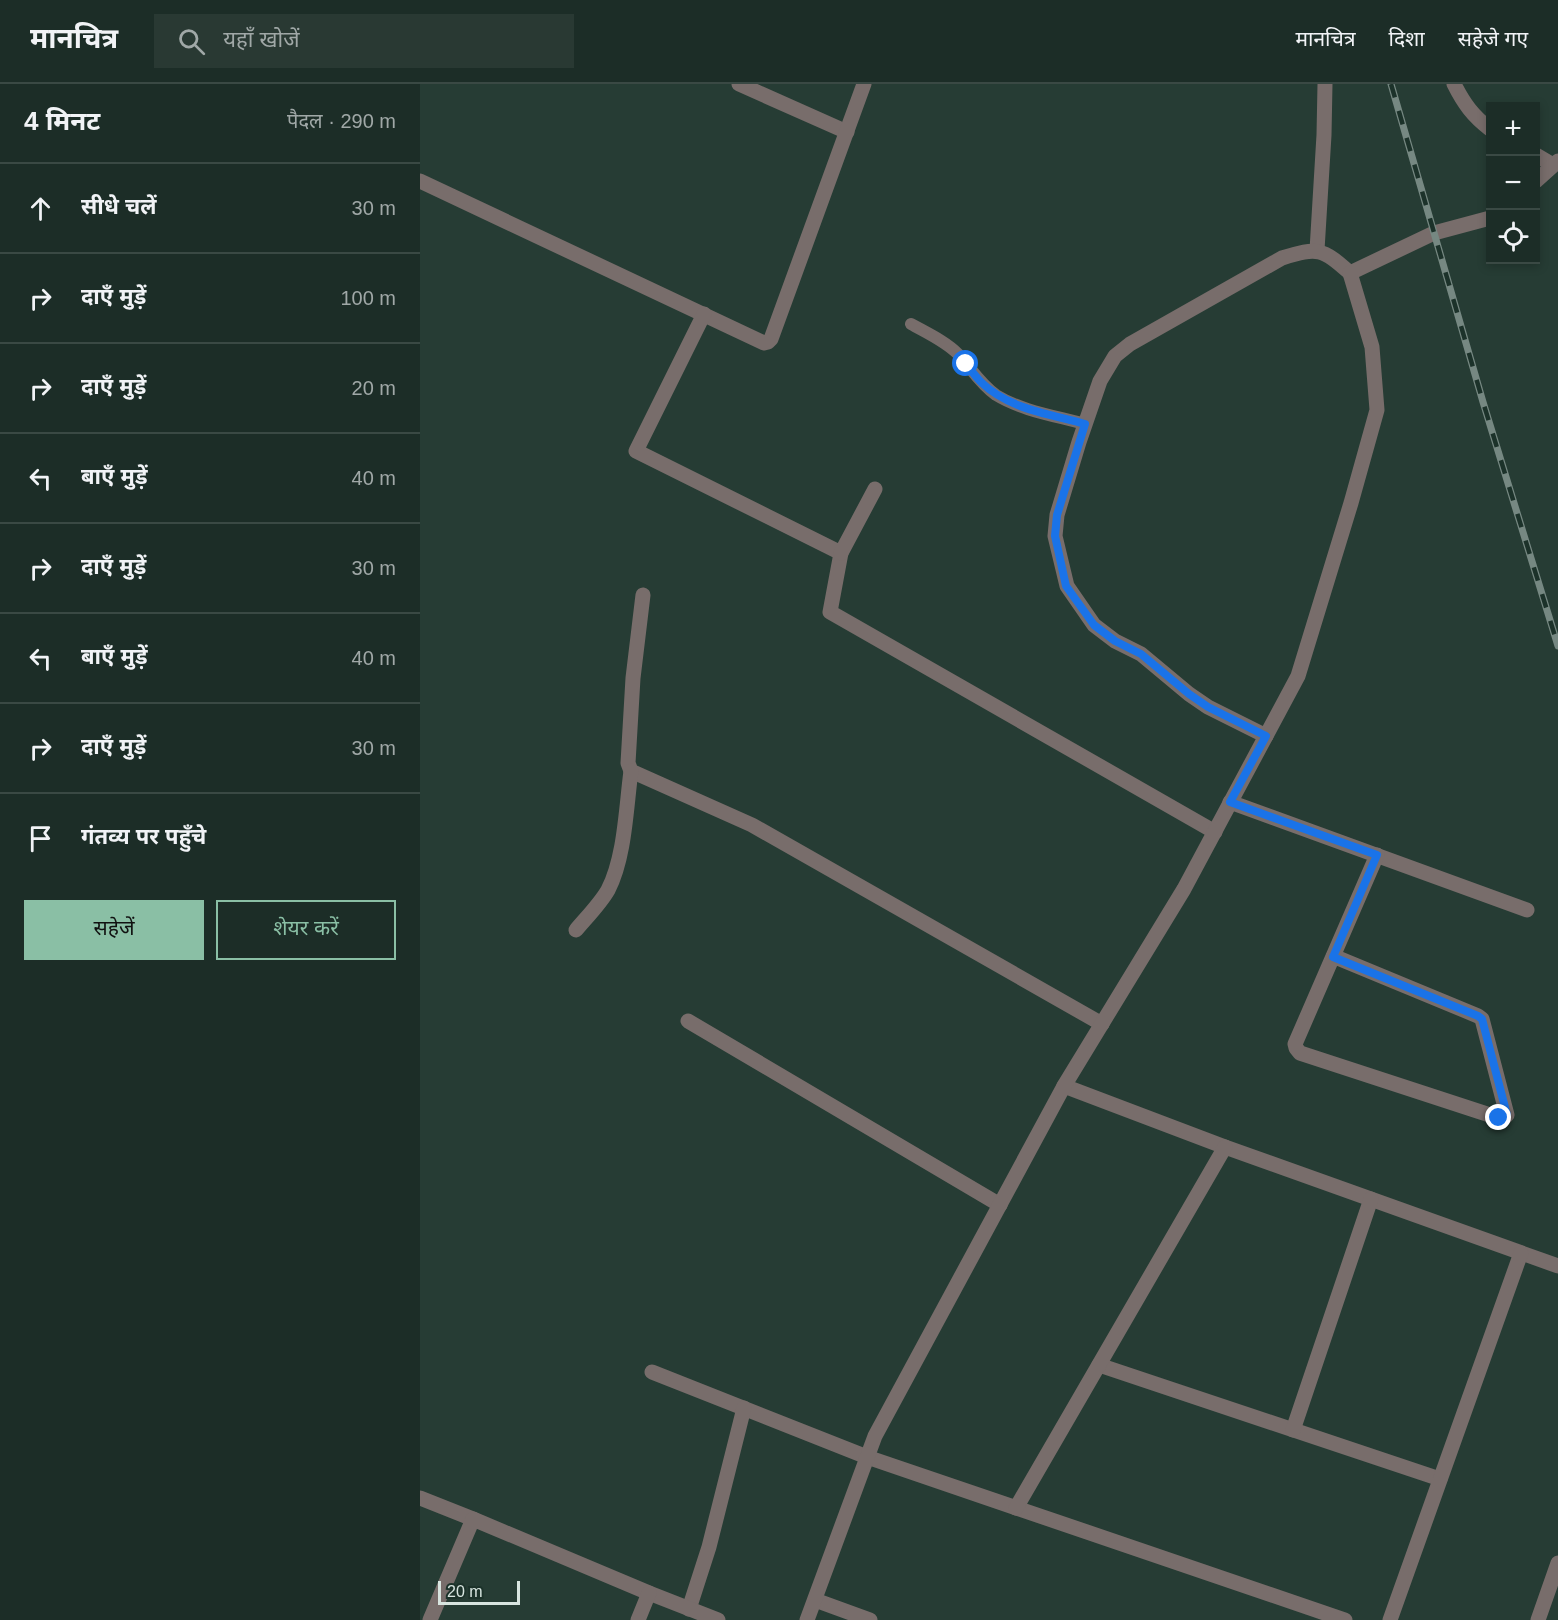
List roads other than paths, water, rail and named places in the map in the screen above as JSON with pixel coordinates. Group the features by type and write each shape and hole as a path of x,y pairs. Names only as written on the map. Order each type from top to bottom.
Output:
{"street":[{"path":"739,84 847,132"},
{"path":"420,181 764,343 771,339 864,84"},
{"path":"1317,250 1325,84"},
{"path":"1454,84 1474,117 1486,125"},
{"path":"1538,156 1556,163 1540,177"},
{"path":"1350,273 1434,233 1486,219"},
{"path":"807,1620 875,1436 1064,1086 1184,889 1230,802 1266,736 1298,676 1377,410 1372,347 1350,273 1331,256 1317,250 1303,251 1282,258 1130,344 1115,356 1100,381 1057,515 1055,536 1066,586 1094,625 1115,641 1141,654 1208,707 1266,736"},
{"path":"704,314 636,451 841,553"},
{"path":"875,489 841,553 830,612 1215,832"},
{"path":"643,595 633,678 628,764 632,771 752,825 1102,1024"},
{"path":"576,930 607,892 617,870 632,771"},
{"path":"1230,802 1527,910"},
{"path":"1333,957 1482,1019 1507,1115 1499,1118 1300,1053 1296,1048 1295,1044 1377,855"},
{"path":"688,1021 1000,1205"},
{"path":"1064,1086 1225,1147 1558,1266"},
{"path":"1016,1508 1225,1147"},
{"path":"1293,1430 1371,1199"},
{"path":"1390,1620 1521,1253"},
{"path":"1098,1365 1440,1479"},
{"path":"652,1372 867,1457 1345,1620"},
{"path":"689,1609 709,1547 744,1408"},
{"path":"420,1498 718,1620"},
{"path":"430,1620 473,1520"},
{"path":"1538,1620 1554,1587 1558,1563"},
{"path":"638,1620 649,1593"},
{"path":"814,1600 870,1620"}],"lane":[{"path":"910,324 945,343 957,353 981,382 996,394 1016,405 1085,424"}],"railway":[{"path":"1391,84 1483,402 1558,646"}]}
